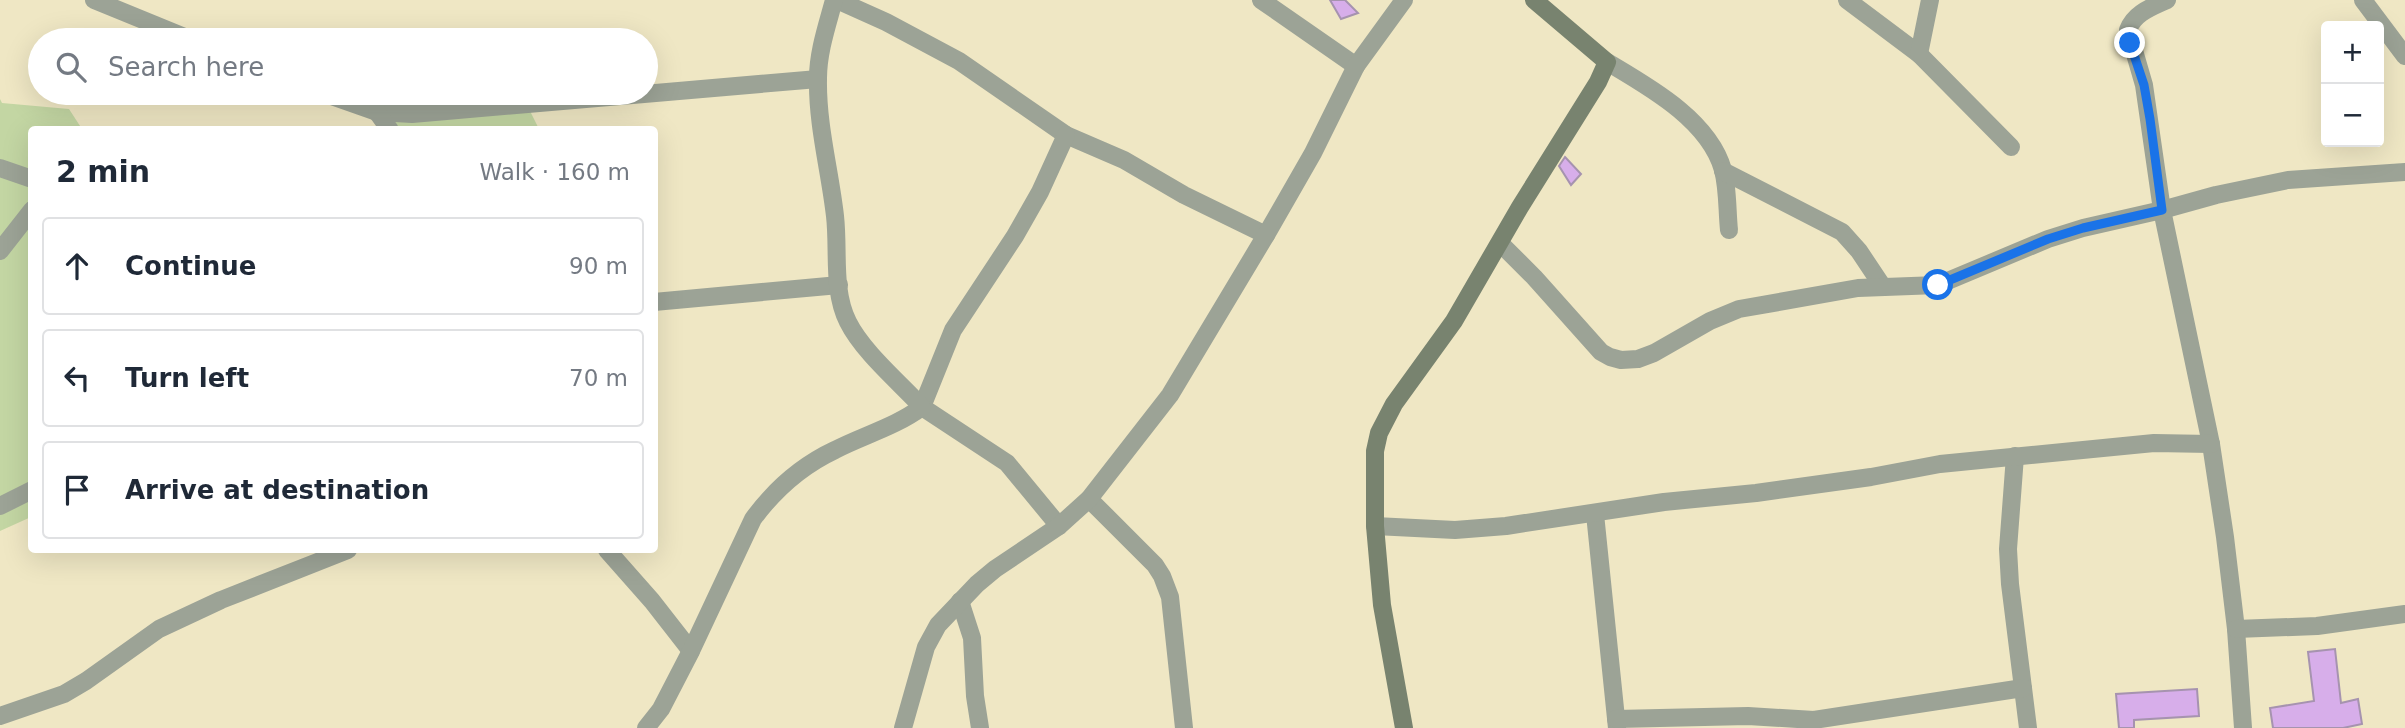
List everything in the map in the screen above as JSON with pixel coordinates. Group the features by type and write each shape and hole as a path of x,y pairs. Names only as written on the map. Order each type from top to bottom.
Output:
{"street":[{"path":"94,0 163,28"},
{"path":"1059,526 1007,463 922,407 849,323 840,300 835,217 824,151 818,79 821,48 835,0 886,22 959,61 1066,135 1124,160 1184,195 1266,236"},
{"path":"1261,0 1356,66"},
{"path":"903,728 926,647 938,625 995,569 1059,526 1089,499 1170,395 1266,236 1356,66 1404,0"},
{"path":"1534,0 1607,62 1684,113 1708,138 1723,171 1729,230"},
{"path":"1847,0 1919,54 2011,146"},
{"path":"1919,54 1930,0"},
{"path":"2168,0 2143,5 2128,30 2148,108 2162,210 2211,444 2236,629 2243,728"},
{"path":"2363,0 2405,56"},
{"path":"1404,728 1382,605 1375,526 1374,474 1379,433 1394,404 1454,321 1598,82 1607,62"},
{"path":"658,93 818,79"},
{"path":"357,105 377,112 412,114 516,105"},
{"path":"377,112 387,126"},
{"path":"646,728 661,709 753,519 767,499 807,466 835,450 896,424 922,407 953,330 1015,236 1040,192 1066,135"},
{"path":"0,168 28,178"},
{"path":"1723,171 1842,232 1859,251 1883,287"},
{"path":"1500,243 1601,352 1621,360 1638,359 1654,353 1710,321 1739,309 1858,288 1938,285 2048,239 2216,195 2288,180 2405,172"},
{"path":"0,251 28,214"},
{"path":"658,302 839,285"},
{"path":"1375,526 1455,530 1506,526 1664,502 1871,477 1940,464 2154,443 2211,444"},
{"path":"2015,456 2010,584 2028,728"},
{"path":"0,506 28,492"},
{"path":"1089,499 1150,559 1162,576 1170,597 1184,728"},
{"path":"1595,513 1616,724 1748,716 1814,724 2023,688"},
{"path":"0,716 64,694 131,648 171,624 220,600 340,553"},
{"path":"610,553 691,651"},
{"path":"960,601 972,638 975,696 980,728"},
{"path":"2236,629 2317,626 2405,614"}],"green space":[{"path":"0,99 2,103 69,109 80,126 28,126 28,518 0,531"},
{"path":"407,105 527,105 538,126 387,126"}],"building":[{"path":"1330,0 1345,0 1358,13 1341,19"},
{"path":"1565,157 1581,174 1571,185 1559,166"},
{"path":"2335,649 2341,703 2358,699 2362,724 2343,728 2273,728 2270,708 2314,701 2308,652"},
{"path":"2197,689 2199,716 2134,720 2134,728 2119,728 2116,694"}],"route":[{"path":"1938,285 2048,239 2162,210 2144,85 2130,43"}]}
